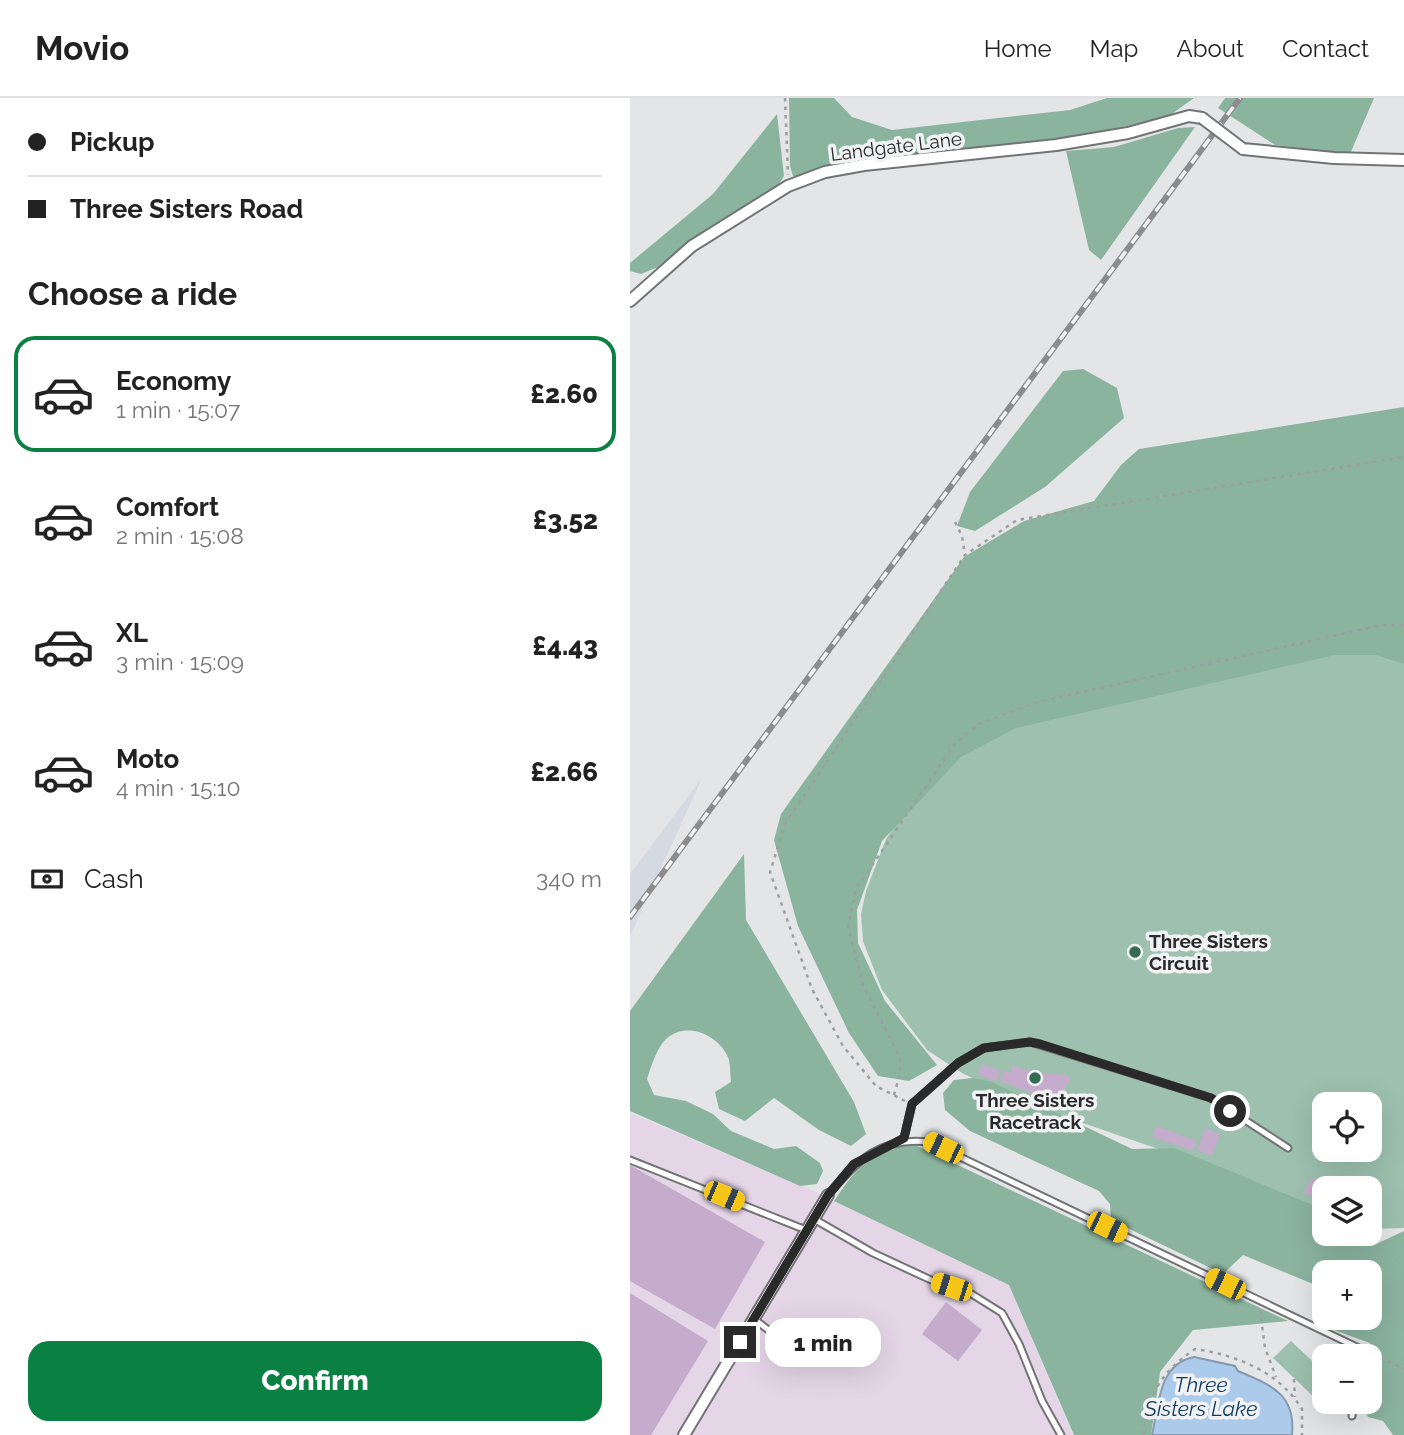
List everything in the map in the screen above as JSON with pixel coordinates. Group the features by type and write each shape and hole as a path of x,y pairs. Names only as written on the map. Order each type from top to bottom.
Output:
{"street":[{"name":"Landgate Lane","path":"630,301 692,246 788,186 825,172 864,165 1056,145 1128,133 1189,116 1202,118 1243,149 1334,158 1404,160"},
{"path":"684,1435 828,1195"}],"lane":[{"path":"904,1138 912,1104 958,1063 984,1048 1030,1042 1211,1098 1288,1148"},
{"path":"828,1195 854,1164 904,1138 929,1142 1260,1300 1345,1344"},
{"path":"630,1160 807,1231"},
{"path":"814,1219 873,1253 931,1280 970,1293 1002,1313 1019,1344 1042,1401 1061,1435"},
{"path":"754,1319 779,1338"}],"path":[{"path":"785,98 788,186"},
{"path":"912,1104 876,1086 844,1046 813,989 770,872 785,824 965,555 1017,520 1404,457"},
{"path":"955,522 962,536 965,555"},
{"path":"894,1095 900,1074 900,1058 863,985 848,927 856,889 954,745 979,724 1037,702 1382,625 1404,625"},
{"path":"1260,1300 1265,1348 1276,1377 1295,1398 1304,1419 1301,1435"},
{"path":"1143,1435 1148,1407 1168,1367 1195,1349 1223,1353 1276,1377"},
{"path":"1382,1361 1404,1369"},
{"path":"1294,1378 1295,1398"}],"shaded area":[{"path":"702,778 630,936 630,874"},
{"path":"630,1113 811,1190 1009,1285 1073,1435 630,1435"}],"green space":[{"path":"789,98 834,98 852,117 892,130 1070,110 1107,98 1194,98 1166,118 1064,139 793,176 790,166"},
{"path":"1225,98 1374,98 1350,154 1275,145 1218,108"},
{"path":"777,114 784,176 778,186 663,265 641,274 630,271 630,263 713,194"},
{"path":"1195,127 1101,260 1089,250 1066,151 1114,147 1178,128"},
{"path":"1083,369 1117,388 1124,418 1045,487 975,531 957,526 970,492 1063,371"},
{"path":"1404,407 1404,664 1376,655 1335,655 1016,728 961,757 882,841 857,910 858,943 885,1001 937,1065 909,1081 878,1076 849,1033 798,926 774,840 781,814 964,557 1024,521 1094,501 1121,465 1139,449"},
{"name":"Three Sisters Circuit","path":"1371,652 1404,659 1404,1228 1382,1229 1382,1176 1312,1176 1312,1210 1190,1160 1028,1104 962,1073 927,1050 882,990 863,941 861,914 866,891 886,839 903,814 966,750 1009,726 1326,653"},
{"path":"744,854 746,920 854,1102 866,1134 851,1146 819,1130 774,1098 745,1121 719,1109 715,1092 731,1082 729,1061 716,1041 700,1032 682,1031 666,1039 657,1053 647,1079 654,1095 686,1101 713,1114 731,1131 774,1149 796,1146 820,1163 823,1171 817,1184 800,1186 630,1111 630,1011"},
{"path":"973,1078 992,1082 1132,1149 1174,1148 1312,1205 1312,1246 1382,1246 1382,1241 1404,1231 1404,1435 1393,1435 1383,1421 1368,1417 1366,1414 1382,1414 1382,1344 1370,1344 1334,1330 1382,1330 1382,1260 1312,1260 1312,1284 1243,1255 1223,1274 1111,1220 1110,1204 1099,1191 970,1131 945,1110 943,1093 954,1080"},
{"path":"911,1143 1288,1321 1193,1330 1160,1372 1151,1435 1074,1435 1009,1285 834,1201 866,1163 884,1152"},
{"path":"1291,1341 1312,1361 1312,1395 1273,1358"}],"water":[{"name":"Three Sisters Lake","path":"1194,1357 1235,1366 1238,1371 1278,1392 1290,1409 1292,1435 1152,1435 1162,1387 1167,1377 1182,1361"}],"building":[{"path":"982,1064 1000,1071 996,1081 978,1075"},
{"name":"Three Sisters Racetrack","path":"1012,1066 1037,1073 1069,1075 1070,1084 1066,1084 1065,1095 1032,1093 1000,1081 1004,1070 1011,1073"},
{"path":"1156,1126 1197,1141 1193,1151 1152,1137"},
{"path":"1205,1128 1220,1134 1212,1156 1197,1150"},
{"path":"630,1165 765,1242 715,1329 630,1281"},
{"path":"1311,1178 1312,1178 1312,1197 1304,1193"},
{"path":"630,1293 708,1341 651,1435 630,1435"},
{"path":"946,1302 982,1330 958,1361 922,1334"}],"railway":[{"path":"630,917 1240,98"}],"place":[{"name":"Three Sisters Circuit","path":"1135,952"},
{"name":"Three Sisters Racetrack","path":"1035,1078"}],"route":[{"path":"740,1342 828,1195 854,1164 904,1138 912,1104 958,1063 984,1048 1030,1042 1040,1044 1211,1098 1230,1111"}]}
